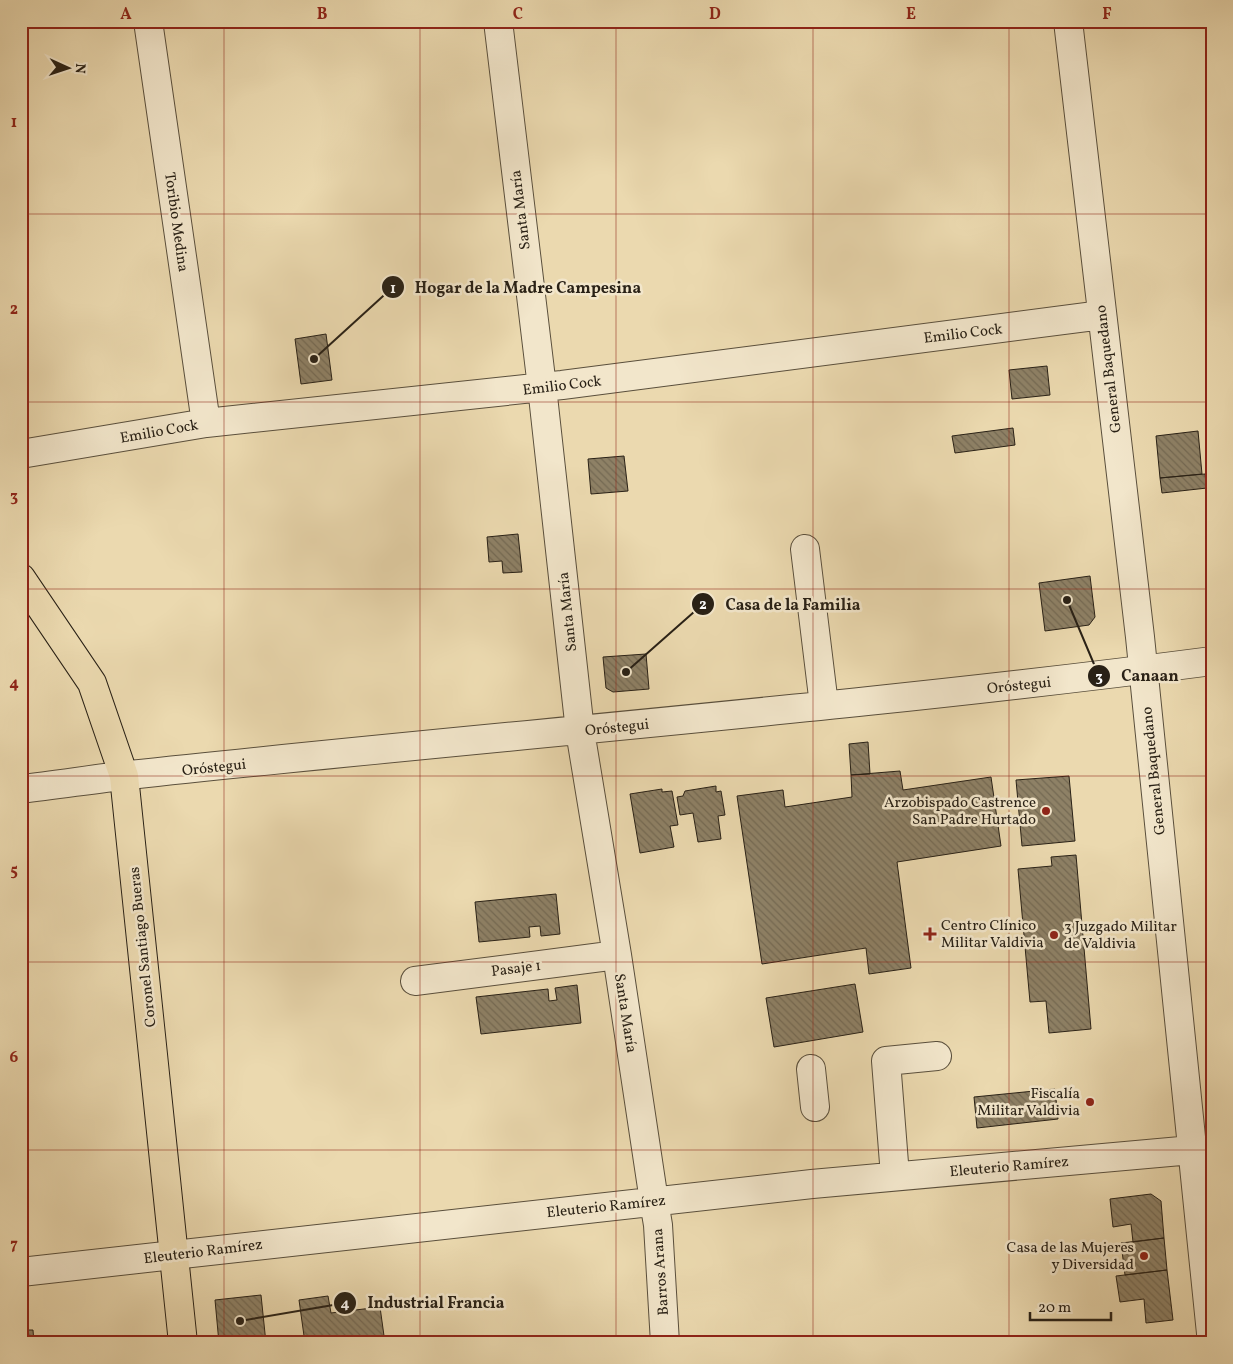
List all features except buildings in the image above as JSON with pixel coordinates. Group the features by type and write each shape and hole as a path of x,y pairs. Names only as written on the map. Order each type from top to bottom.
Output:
{"main road":[{"name":"Coronel Santiago Bueras","path":"21,578 92,683 124,776 183,1343"}],"street":[{"name":"Toribio Medina","path":"148,21 206,423"},
{"name":"Santa María","path":"498,21 542,387 580,731 617,955 654,1201"},
{"name":"General Baquedano","path":"1068,21 1142,670 1212,1343"},
{"name":"Emilio Cock","path":"21,454 206,423 542,387 1102,316"},
{"path":"805,549 824,705"},
{"name":"Oróstegui","path":"21,789 124,776 580,731 1108,675 1212,661"},
{"name":"Pasaje 1","path":"415,981 617,955"},
{"path":"894,1176 886,1061 936,1056"},
{"path":"811,1069 815,1107"},
{"name":"Eleuterio Ramírez","path":"21,1272 654,1201 894,1176 1192,1150"},
{"name":"Barros Arana","path":"654,1201 658,1225 665,1343"}],"place":[{"name":"Hogar de la Madre Campesina","path":"314,359"},
{"name":"Canaan","path":"1067,600"},
{"name":"Casa de la Familia","path":"626,672"},
{"name":"Arzobispado Castrence San Padre Hurtado","path":"1046,811"},
{"name":"Centro Clínico Militar Valdivia","path":"930,934"},
{"name":"3 Juzgado Militar de Valdivia","path":"1054,935"},
{"name":"Fiscalía Militar Valdivia","path":"1090,1102"},
{"name":"Casa de las Mujeres y Diversidad","path":"1144,1256"},
{"name":"Industrial Francia","path":"240,1321"}]}
